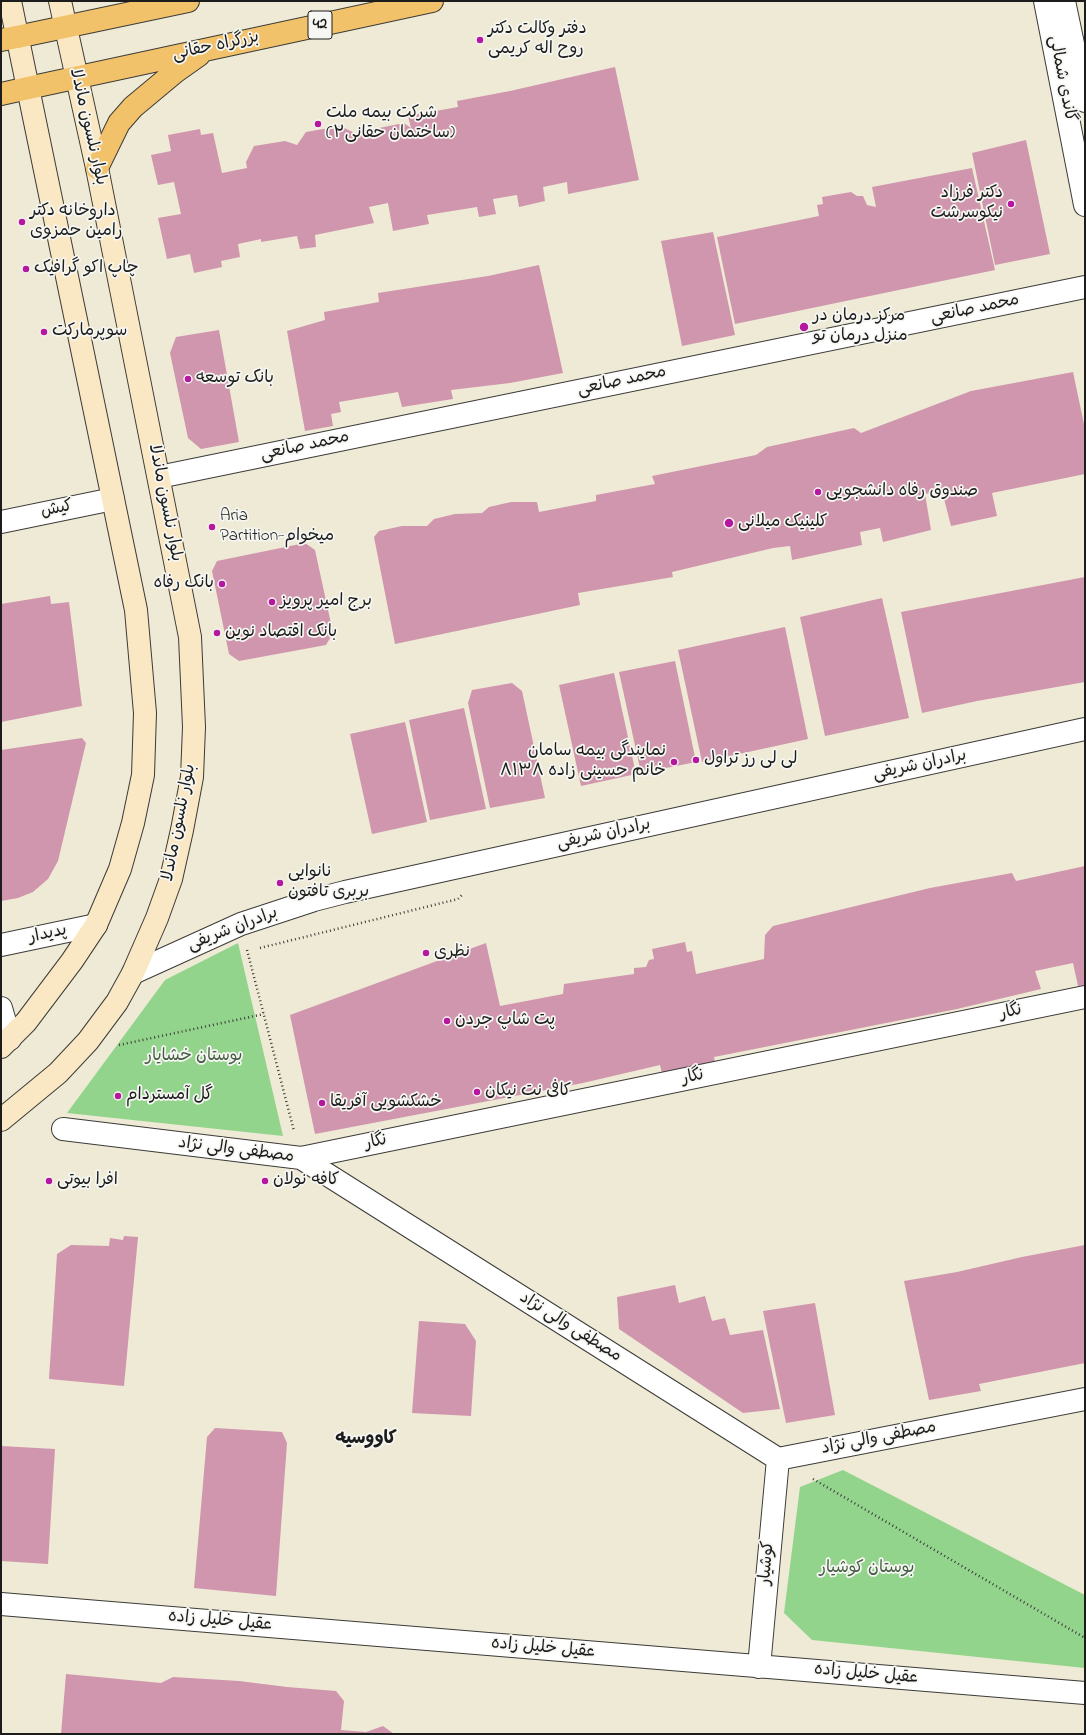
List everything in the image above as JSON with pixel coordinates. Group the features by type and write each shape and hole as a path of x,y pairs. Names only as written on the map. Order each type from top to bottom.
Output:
{"main road":[{"path":"6,1043 26,1022 46,996 96,925 120,870 133,823 143,775 145,713 136,610 28,88 9,39 10,1"},
{"name":"بلوار نلسون ماندلا","path":"1,1120 58,1073 88,1041 117,1002 133,973 158,918 171,879 192,777 194,727 190,637 97,168 60,1"},
{"path":"9,39 188,1"},
{"name":"بزرگراه حقانی","path":"1,94 432,1"},
{"path":"97,168 119,123 133,106 175,72 208,49"}],"street":[{"name":"گاندی شمالی","path":"1045,1 1085,205"},
{"name":"گاندی شمالی","path":"1064,1 1085,101"},
{"name":"محمد صانعی","path":"159,477 1085,287"},
{"name":"کیش","path":"1,522 114,499"},
{"name":"برادران شریفی","path":"133,973 241,924 314,900 345,892 1085,730"},
{"name":"پدیدار","path":"1,945 96,925"},
{"name":"نگار","path":"301,1158 1085,998"},
{"path":"1,1008 6,1043"},
{"name":"مصطفی والی نژاد","path":"63,1130 301,1158 778,1459 1085,1399"},
{"name":"کوشیار","path":"759,1666 778,1459"},
{"name":"عقیل خلیل زاده","path":"1,1604 1085,1694"}],"path":[{"path":"255,949 458,899 464,894"},
{"path":"241,924 301,1158"},
{"path":"240,954 248,951"},
{"path":"113,1046 264,1014"},
{"path":"812,1479 1085,1638"}],"green space":[{"name":"بوستان خشایار","path":"238,943 283,1136 67,1113 165,980"},
{"name":"بوستان کوشیار","path":"843,1470 1085,1595 1085,1668 812,1640 784,1613 800,1487"}],"building":[{"path":"615,67 639,180 568,194 567,182 543,187 545,201 519,207 517,195 493,199 496,214 479,217 477,207 427,215 429,224 393,231 388,203 369,207 374,223 315,235 316,247 300,249 297,236 261,242 261,239 238,244 240,257 221,261 222,267 194,273 190,254 167,259 158,218 181,214 174,182 158,185 151,155 171,151 168,135 200,129 201,135 213,133 222,173 247,168 246,162 254,146 285,141 297,145 306,132 340,126 355,133 356,138 359,132 404,123 411,128 408,116 458,107 457,101 510,91"},
{"name":"دکتر فرزاد نیکوسرشت","path":"1026,140 1050,254 995,265 972,153"},
{"path":"972,168 995,270 735,324 717,237 819,216 817,205 823,204 822,197 851,192 857,196 863,196 867,205 876,207 872,187"},
{"path":"713,232 735,335 682,346 661,241"},
{"path":"539,265 563,373 510,383 451,390 453,399 402,407 398,392 339,402 341,412 331,414 333,426 305,431 287,331 325,320 324,312 379,302 378,293 488,276"},
{"path":"219,330 239,442 201,449 188,438 170,353 176,337"},
{"path":"1073,372 1085,429 1085,474 992,493 997,516 951,526 942,491 925,494 931,530 883,542 880,528 860,532 862,545 792,560 790,546 773,548 672,572 673,577 578,593 580,605 395,644 374,537 379,531 402,526 427,526 434,519 455,514 482,513 489,507 511,502 537,502 539,512 596,501 596,495 655,484 652,476 756,455 767,447 854,428 861,433 971,391"},
{"name":"برج امیر پرویز","path":"305,543 315,550 333,633 326,645 239,661 229,654 212,571 217,561"},
{"path":"1085,577 1085,682 977,701 922,713 901,612"},
{"path":"50,596 51,604 69,602 82,706 1,722 1,604"},
{"path":"882,598 909,718 825,736 800,617"},
{"path":"785,627 808,739 702,762 678,650"},
{"path":"675,661 696,762 641,773 619,672"},
{"path":"614,673 636,774 581,786 559,685"},
{"path":"512,683 522,691 545,798 490,808 468,703 472,690"},
{"path":"464,708 486,809 430,820 409,720"},
{"path":"405,722 427,822 372,834 350,734"},
{"path":"82,738 86,743 58,861 48,879 33,892 18,898 1,901 1,750"},
{"path":"1085,866 1085,985 1078,986 1073,963 1035,971 1041,989 957,1009 714,1057 715,1062 662,1073 660,1065 583,1083 315,1134 290,1015 486,943 500,1006 563,994 564,984 634,974 634,968 646,967 649,960 654,959 652,949 685,942 687,952 692,951 696,974 764,959 765,935 773,926 930,888 1012,873 1016,881"},
{"path":"124,1236 138,1237 124,1386 49,1379 57,1254 71,1245 109,1246 110,1238 123,1240"},
{"path":"1085,1245 1085,1363 979,1384 981,1391 929,1400 904,1281 957,1272 1022,1257"},
{"path":"675,1285 679,1303 705,1296 712,1321 725,1318 730,1335 763,1330 780,1409 743,1413 619,1329 617,1297"},
{"path":"815,1303 835,1415 786,1423 763,1311"},
{"path":"419,1321 465,1324 476,1341 471,1416 412,1413"},
{"path":"215,1428 282,1432 287,1443 276,1596 194,1588 207,1437"},
{"path":"1,1446 55,1449 48,1564 1,1561"},
{"path":"66,1674 161,1683 173,1677 239,1681 336,1691 344,1701 341,1730 366,1732 383,1726 394,1734 61,1734"}],"place":[{"name":"دفتر وکالت دکتر روح اله کریمی","path":"480,40"},
{"name":"شرکت بیمه ملت (ساختمان حقانی۲)","path":"318,124"},
{"name":"دکتر فرزاد نیکوسرشت","path":"1011,204"},
{"name":"داروخانه دکتر رامین حمزوی","path":"22,222"},
{"name":"چاپ اکو گرافیک","path":"26,269"},
{"name":"مرکز درمان در منزل درمان تو","path":"804,327"},
{"name":"سوپرمارکت","path":"44,332"},
{"name":"بانک توسعه","path":"188,379"},
{"name":"صندوق رفاه دانشجویی","path":"818,492"},
{"name":"کلینیک میلانی","path":"729,523"},
{"name":"Aria Partition-میخوام","path":"212,527"},
{"name":"بانک رفاه","path":"222,584"},
{"name":"برج امیر پرویز","path":"272,602"},
{"name":"بانک اقتصاد نوین","path":"217,633"},
{"name":"لی لی رز تراول","path":"696,760"},
{"name":"نمایندگی بیمه سامان خانم حسینی زاده ۸۱۳۸","path":"674,762"},
{"name":"نانوایی بربری تافتون","path":"280,883"},
{"name":"نظری","path":"426,953"},
{"name":"پت شاپ جردن","path":"447,1021"},
{"name":"کافی نت نیکان","path":"477,1092"},
{"name":"گل آمستردام","path":"118,1096"},
{"name":"خشکشویی آفریقا","path":"322,1103"},
{"name":"افرا بيوتى","path":"49,1181"},
{"name":"کافه نولان","path":"265,1181"}],"district":[{"name":"کاووسیه","path":"366,1440"}]}
